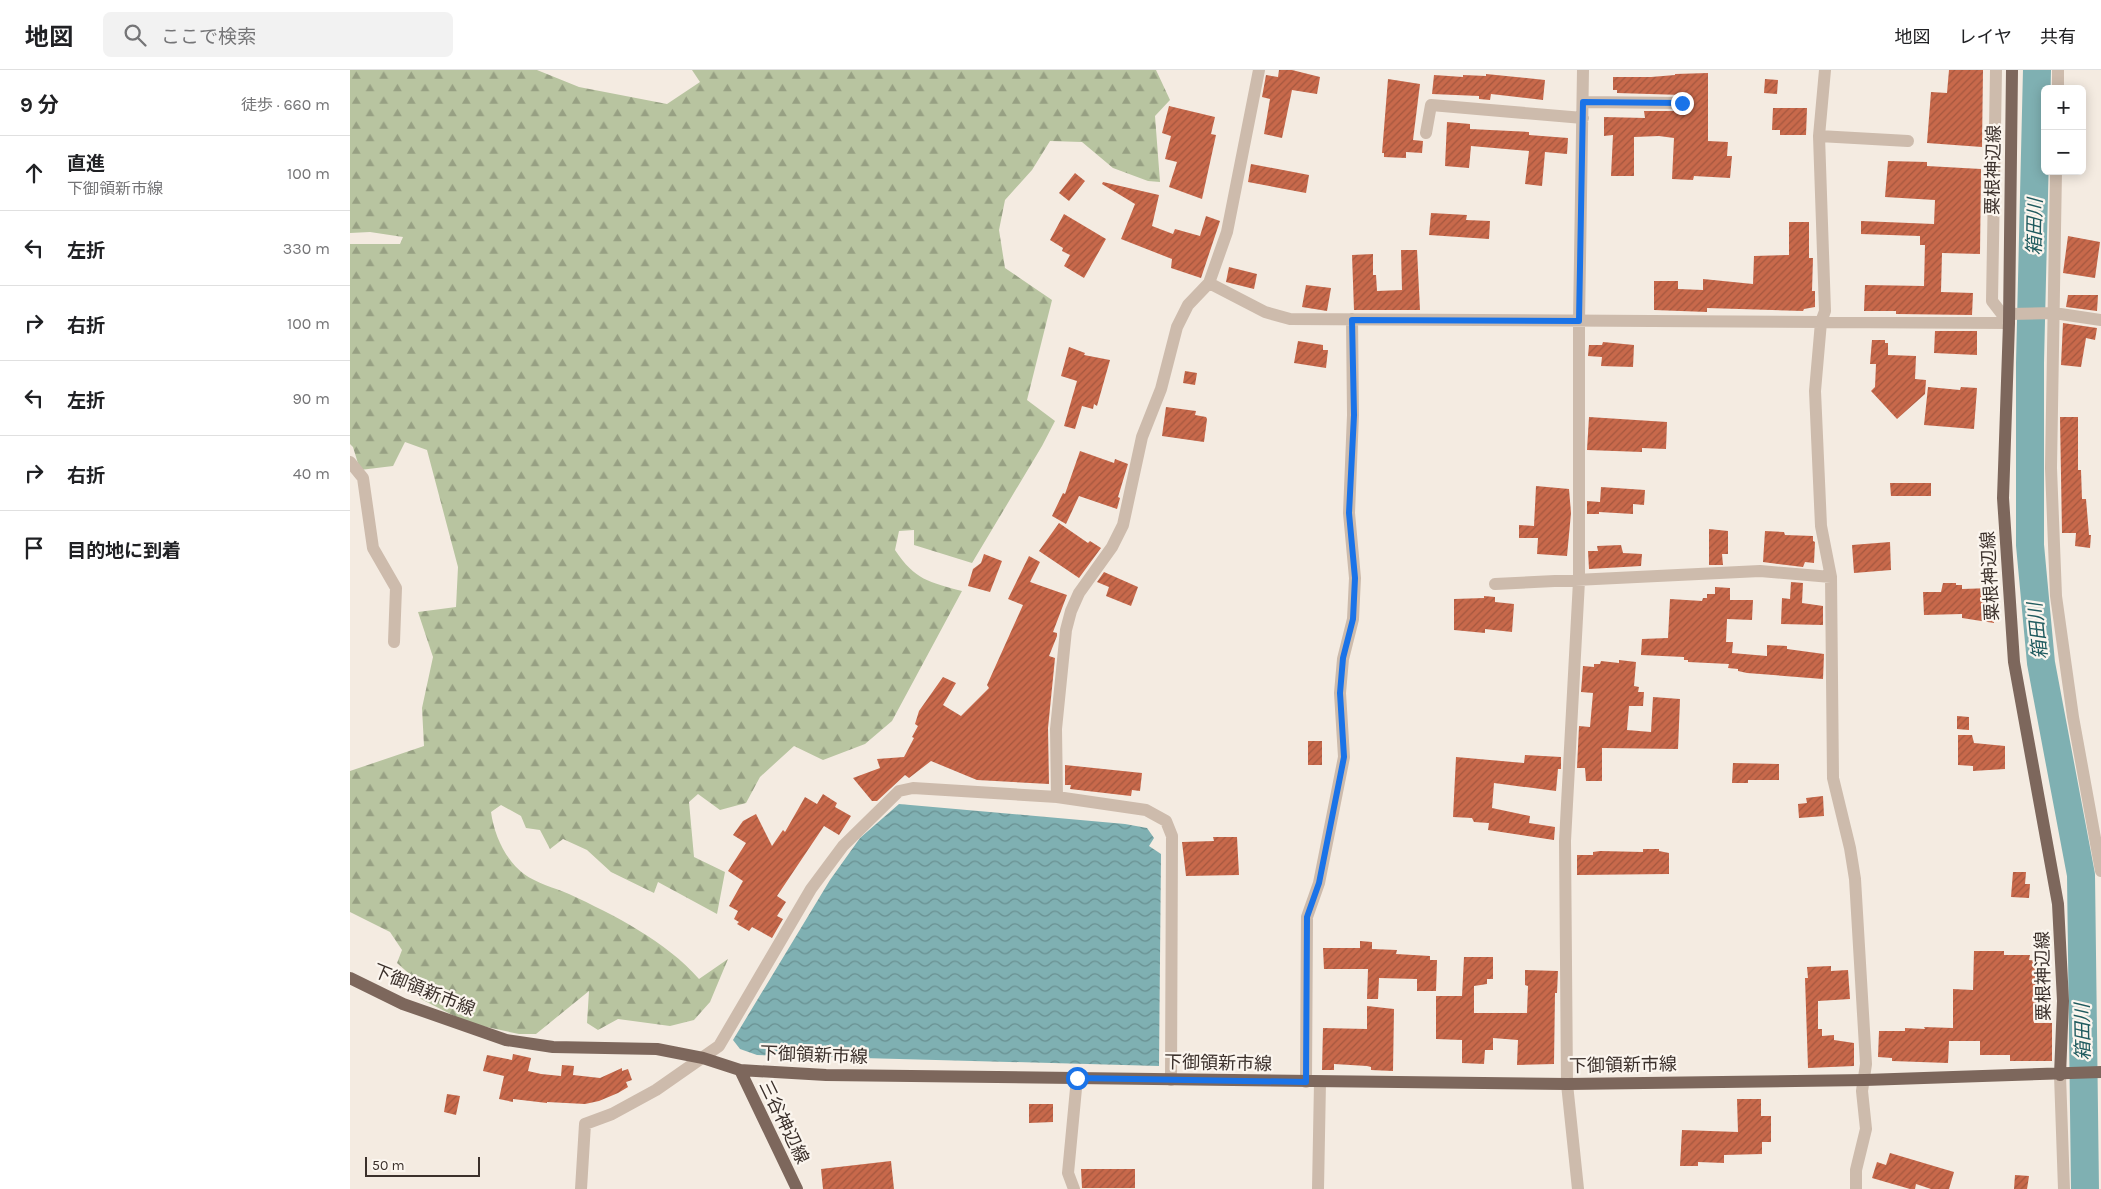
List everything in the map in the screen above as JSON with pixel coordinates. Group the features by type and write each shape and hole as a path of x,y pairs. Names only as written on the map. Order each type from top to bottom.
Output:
{"main road":[{"name":"粟根神辺線","path":"2012,70 2009,319 2003,498 2014,662 2058,904 2065,1075"},
{"name":"下御領新市線","path":"350,978 403,1004 506,1040 553,1047 657,1049 703,1058 740,1070 826,1075 1567,1084 1864,1080 2099,1073"},
{"name":"三谷神辺線","path":"740,1070 797,1189"}],"street":[{"path":"1057,797 1056,729 1065,639 1070,611 1079,594 1112,548 1123,525 1142,437 1161,389 1177,327 1188,305 1209,283 1227,232 1259,70"},
{"path":"1578,1189 1567,1084 1564,841 1579,581 1579,321 1583,70"},
{"path":"1825,70 1819,136 1825,311 1821,322 1815,391 1817,468 1821,526 1831,577 1833,778 1850,848 1855,879 1866,1064 1862,1091 1866,1129 1856,1170 1856,1189"},
{"path":"1996,70 1992,300 2009,319"},
{"path":"2058,70 2058,85"},
{"path":"1583,102 1682,103"},
{"path":"1426,133 1431,105 1583,118"},
{"path":"1819,136 1908,142"},
{"path":"2056,175 2051,468 2056,596 2073,717 2101,871"},
{"path":"1209,283 1265,312 1290,319 1821,322 2009,319 2054,313 2101,320"},
{"path":"1306,1082 1307,917 1319,883 1344,757 1340,693 1343,658 1353,619 1355,578 1349,513 1354,415 1352,320"},
{"path":"350,462 363,478 373,548 396,588 394,642"},
{"path":"1495,584 1579,581 1602,577 1760,571 1831,577"},
{"path":"581,1189 585,1124 612,1114 656,1090 719,1046 811,889 843,846 899,791 913,788 1057,797 1146,810 1166,821 1172,836 1171,1080"},
{"path":"2064,1189 2065,1075"},
{"path":"1074,1189 1068,1173 1077,1078"},
{"path":"1318,1189 1320,1082"}],"green space":[{"path":"350,70 537,70 579,87 667,104 700,82 692,70 1156,70 1170,100 1155,116 1160,182 1148,181 1113,168 1082,142 1050,141 1032,170 1005,200 999,230 1005,268 1052,300 1027,400 1055,421 972,563 914,545 914,530 899,531 895,550 909,568 932,582 962,591 892,721 865,744 823,760 794,746 760,777 746,803 720,810 698,794 689,802 694,857 725,872 717,914 658,882 654,893 611,872 587,850 563,839 550,849 540,830 526,828 521,816 501,805 491,812 498,838 506,854 511,862 524,874 540,883 586,902 638,930 686,965 699,979 728,959 710,1002 694,1020 670,1026 618,1019 598,1030 587,1023 589,991 536,1034 519,1034 468,1023 419,998 422,985 397,963 402,950 390,932 350,912 350,771 424,746 422,708 433,657 418,612 456,607 458,567 427,450 405,442 393,466 360,470 353,447 350,444 350,244 400,244 403,237 370,232 350,233"}],"water":[{"path":"899,804 1125,824 1147,828 1154,838 1149,846 1161,854 1159,1066 757,1055 740,1049 733,1040 830,880 860,838"}],"building":[{"path":"1279,70 1292,70 1320,77 1317,94 1292,90 1282,138 1264,134 1270,99 1262,97 1266,75 1278,77"},
{"path":"1949,70 1983,70 1982,147 1927,143 1931,92 1947,93"},
{"path":"1708,73 1708,141 1728,142 1727,156 1732,156 1730,178 1694,176 1693,180 1672,179 1674,138 1659,136 1634,137 1634,176 1611,176 1613,135 1604,136 1604,117 1645,118 1644,111 1682,111 1686,110 1690,104 1689,99 1682,95 1617,93 1617,90 1613,90 1613,77 1651,77"},
{"path":"1486,74 1545,80 1543,100 1491,94 1490,100 1479,99 1479,96 1432,94 1434,75 1463,77 1463,75 1486,76"},
{"path":"1388,79 1420,84 1413,140 1423,141 1422,153 1406,152 1406,158 1384,157 1384,153 1382,153"},
{"path":"1765,79 1778,80 1777,94 1764,93"},
{"path":"1169,106 1215,117 1211,134 1216,135 1202,199 1169,187 1177,162 1165,159 1171,136 1162,133"},
{"path":"1773,108 1807,108 1806,135 1780,135 1780,130 1772,130"},
{"path":"1447,122 1470,124 1470,129 1529,132 1529,135 1568,138 1567,154 1545,152 1542,186 1525,184 1529,151 1471,146 1469,168 1445,166"},
{"path":"1888,161 1927,162 1927,166 1981,169 1980,254 1942,253 1941,292 1973,293 1972,315 1896,314 1896,311 1864,311 1865,285 1924,286 1925,245 1920,245 1920,236 1861,234 1861,221 1934,224 1935,200 1885,197"},
{"path":"1251,164 1309,175 1306,193 1248,182"},
{"path":"1075,173 1085,181 1069,201 1059,193"},
{"path":"1103,182 1159,195 1152,226 1173,234 1175,229 1200,236 1206,216 1220,221 1201,278 1171,268 1172,259 1121,239 1135,204 1102,184"},
{"path":"1431,213 1467,215 1466,220 1490,221 1489,239 1429,235"},
{"path":"1064,214 1106,239 1084,278 1064,266 1070,255 1062,251 1063,248 1050,240"},
{"path":"1789,222 1809,222 1809,258 1813,258 1812,291 1815,291 1815,307 1804,309 1803,311 1707,308 1707,312 1654,310 1654,281 1678,281 1678,289 1703,290 1703,279 1753,284 1754,256 1789,255"},
{"path":"2068,236 2100,242 2095,278 2063,273"},
{"path":"1401,250 1417,250 1420,310 1354,310 1352,255 1373,254 1373,275 1376,275 1377,291 1402,290"},
{"path":"1229,267 1257,274 1254,289 1226,282"},
{"path":"1306,285 1331,288 1327,311 1302,307"},
{"path":"2068,295 2098,295 2097,311 2066,307"},
{"path":"2063,323 2097,328 2095,340 2086,338 2081,367 2061,365"},
{"path":"1935,331 1977,331 1977,355 1934,353"},
{"path":"1872,340 1885,340 1885,343 1888,343 1888,355 1916,356 1915,379 1926,380 1925,394 1897,419 1871,391 1875,387 1876,364 1870,364"},
{"path":"1298,341 1323,345 1323,350 1328,350 1326,368 1294,363"},
{"path":"1603,342 1634,345 1633,367 1601,366 1602,357 1588,356 1589,345 1602,345"},
{"path":"1069,347 1085,353 1084,355 1110,360 1097,406 1094,404 1093,409 1082,406 1075,429 1064,426 1077,381 1061,376"},
{"path":"1185,371 1197,373 1195,385 1183,383"},
{"path":"1928,387 1960,390 1961,387 1977,388 1974,429 1924,425"},
{"path":"1166,407 1196,411 1195,415 1206,417 1204,442 1162,436"},
{"path":"1589,417 1667,422 1666,449 1642,448 1642,452 1587,450"},
{"path":"2060,417 2078,417 2078,470 2081,470 2082,499 2086,499 2089,535 2091,535 2090,548 2075,546 2076,533 2062,533"},
{"path":"1080,451 1114,463 1115,459 1128,464 1118,497 1120,498 1117,509 1079,496 1066,524 1052,516 1063,493 1065,494"},
{"path":"1890,483 1931,483 1931,496 1891,496"},
{"path":"1536,486 1569,489 1571,513 1567,556 1537,554 1538,538 1519,538 1519,525 1534,526"},
{"path":"1601,487 1645,490 1644,505 1633,504 1633,514 1599,512 1599,514 1587,514 1587,501 1600,502"},
{"path":"1059,523 1088,543 1090,541 1101,548 1079,578 1039,551"},
{"path":"1709,529 1728,531 1728,554 1722,554 1723,565 1709,565"},
{"path":"1765,531 1784,532 1785,535 1813,536 1813,541 1815,542 1814,563 1805,562 1803,567 1763,562"},
{"path":"1890,542 1891,570 1854,573 1852,545"},
{"path":"1621,545 1623,553 1642,554 1641,566 1589,569 1588,551 1598,551 1597,546"},
{"path":"984,554 1002,561 990,592 968,586 973,569 981,563"},
{"path":"1029,556 1040,562 1030,582 1067,595 1053,632 1057,633 1057,636 1049,656 1055,658 1048,728 1049,784 977,780 931,761 909,778 905,775 877,801 872,801 853,778 880,768 877,759 904,757 918,726 915,724 919,711 943,677 956,683 943,705 961,716 989,688 987,685 1023,605 1008,599"},
{"path":"1104,572 1138,587 1131,606 1106,596 1109,587 1097,582"},
{"path":"1791,582 1803,583 1802,603 1823,606 1823,625 1781,624 1782,598 1790,599"},
{"path":"1943,583 1956,583 1956,585 1962,585 1962,589 1992,588 1994,623 1962,618 1962,614 1924,615 1923,592 1941,592"},
{"path":"1715,587 1730,588 1730,600 1753,600 1752,620 1727,619 1726,642 1733,642 1732,653 1767,656 1767,645 1787,646 1787,649 1824,654 1823,679 1747,673 1738,671 1738,669 1728,668 1729,664 1688,662 1688,660 1684,660 1684,657 1641,655 1642,639 1668,638 1670,599 1702,601 1703,598 1707,598 1707,594 1715,594"},
{"path":"1484,596 1495,597 1495,602 1514,604 1512,632 1485,629 1485,633 1454,630 1454,599 1484,598"},
{"path":"1619,660 1636,662 1634,686 1639,687 1638,692 1644,692 1643,706 1629,706 1627,730 1651,732 1653,697 1680,699 1678,749 1602,748 1602,781 1586,781 1585,768 1577,768 1579,726 1590,727 1593,693 1581,692 1583,666 1594,667 1594,664 1600,664 1601,661 1619,663"},
{"path":"1957,716 1969,717 1969,730 1957,729"},
{"path":"1958,735 1972,735 1974,743 2005,746 2005,769 1973,771 1973,766 1958,765"},
{"path":"1308,741 1322,741 1322,765 1308,765"},
{"path":"1525,755 1561,757 1561,769 1558,769 1556,791 1494,783 1492,808 1530,816 1529,823 1555,827 1554,840 1488,830 1489,823 1474,822 1472,818 1453,817 1456,757 1524,763"},
{"path":"1733,763 1779,764 1779,780 1748,780 1748,783 1732,783"},
{"path":"1065,765 1142,773 1140,791 1132,790 1131,796 1070,789 1071,785 1065,785"},
{"path":"823,794 837,803 835,807 851,816 839,835 824,826 777,896 786,902 777,916 783,919 772,938 752,927 749,931 737,924 739,922 734,919 738,911 729,906 743,881 728,871 746,843 733,835 743,821 756,814 772,846 783,830 785,832 805,797 817,804"},
{"path":"1823,796 1824,816 1799,818 1798,804 1807,803 1806,798"},
{"path":"1213,837 1237,837 1239,875 1186,876 1182,842 1214,841"},
{"path":"1643,849 1659,849 1659,851 1669,853 1669,874 1577,875 1577,855 1593,855 1593,852 1600,851 1643,852"},
{"path":"2013,872 2026,872 2025,884 2030,884 2029,898 2011,897"},
{"path":"1360,941 1372,942 1372,949 1397,950 1396,954 1430,956 1430,960 1437,960 1436,991 1417,991 1417,979 1379,978 1378,999 1367,999 1368,969 1324,969 1323,948 1360,948"},
{"path":"1974,951 2004,951 2004,955 2030,955 2029,960 2046,962 2046,985 2038,985 2034,1023 2052,1023 2052,1061 2010,1061 2010,1055 1980,1055 1980,1041 1949,1041 1948,1063 1892,1061 1892,1058 1878,1057 1879,1031 1905,1031 1905,1028 1925,1029 1924,1027 1953,1028 1953,989 1973,990"},
{"path":"1464,957 1493,957 1493,979 1487,979 1487,984 1474,986 1474,1013 1527,1013 1528,986 1525,985 1525,970 1558,971 1557,993 1555,993 1554,1064 1517,1065 1518,1040 1493,1038 1493,1050 1485,1050 1484,1064 1462,1063 1462,1040 1436,1039 1436,996 1462,996"},
{"path":"1831,966 1831,971 1848,970 1850,999 1818,1001 1818,1029 1822,1029 1822,1036 1834,1035 1834,1040 1854,1043 1854,1066 1808,1068 1805,978 1808,978 1807,967"},
{"path":"1367,1006 1394,1009 1393,1071 1371,1070 1371,1067 1367,1066 1334,1064 1334,1070 1322,1070 1323,1028 1367,1029"},
{"path":"513,1054 531,1058 528,1071 541,1074 561,1076 562,1065 574,1066 573,1075 600,1078 622,1068 622,1071 628,1069 632,1080 626,1082 628,1087 618,1093 599,1101 585,1104 547,1103 513,1099 513,1102 499,1099 504,1076 483,1071 487,1055 512,1060"},
{"path":"447,1094 460,1096 456,1115 444,1112"},
{"path":"1737,1099 1761,1099 1761,1116 1771,1116 1771,1142 1762,1142 1762,1154 1724,1155 1724,1163 1698,1162 1698,1166 1680,1166 1682,1130 1738,1132"},
{"path":"1029,1104 1053,1104 1053,1122 1029,1123"},
{"path":"1890,1153 1954,1172 1949,1189 1931,1189 1916,1184 1915,1189 1910,1189 1872,1178 1877,1162 1886,1165"},
{"path":"891,1161 894,1189 823,1189 821,1169"},
{"path":"1081,1169 1135,1169 1135,1188 1082,1188"},
{"path":"2015,1175 2029,1176 2027,1189 2014,1189"}],"waterway":[{"name":"箱田川","path":"2037,70 2030,363 2030,545 2041,663 2081,875 2085,1189"}],"route":[{"path":"1077,1078 1306,1082 1307,917 1319,883 1344,757 1340,693 1343,658 1353,619 1355,578 1349,513 1354,415 1352,320 1579,321 1583,102 1682,103"}]}
